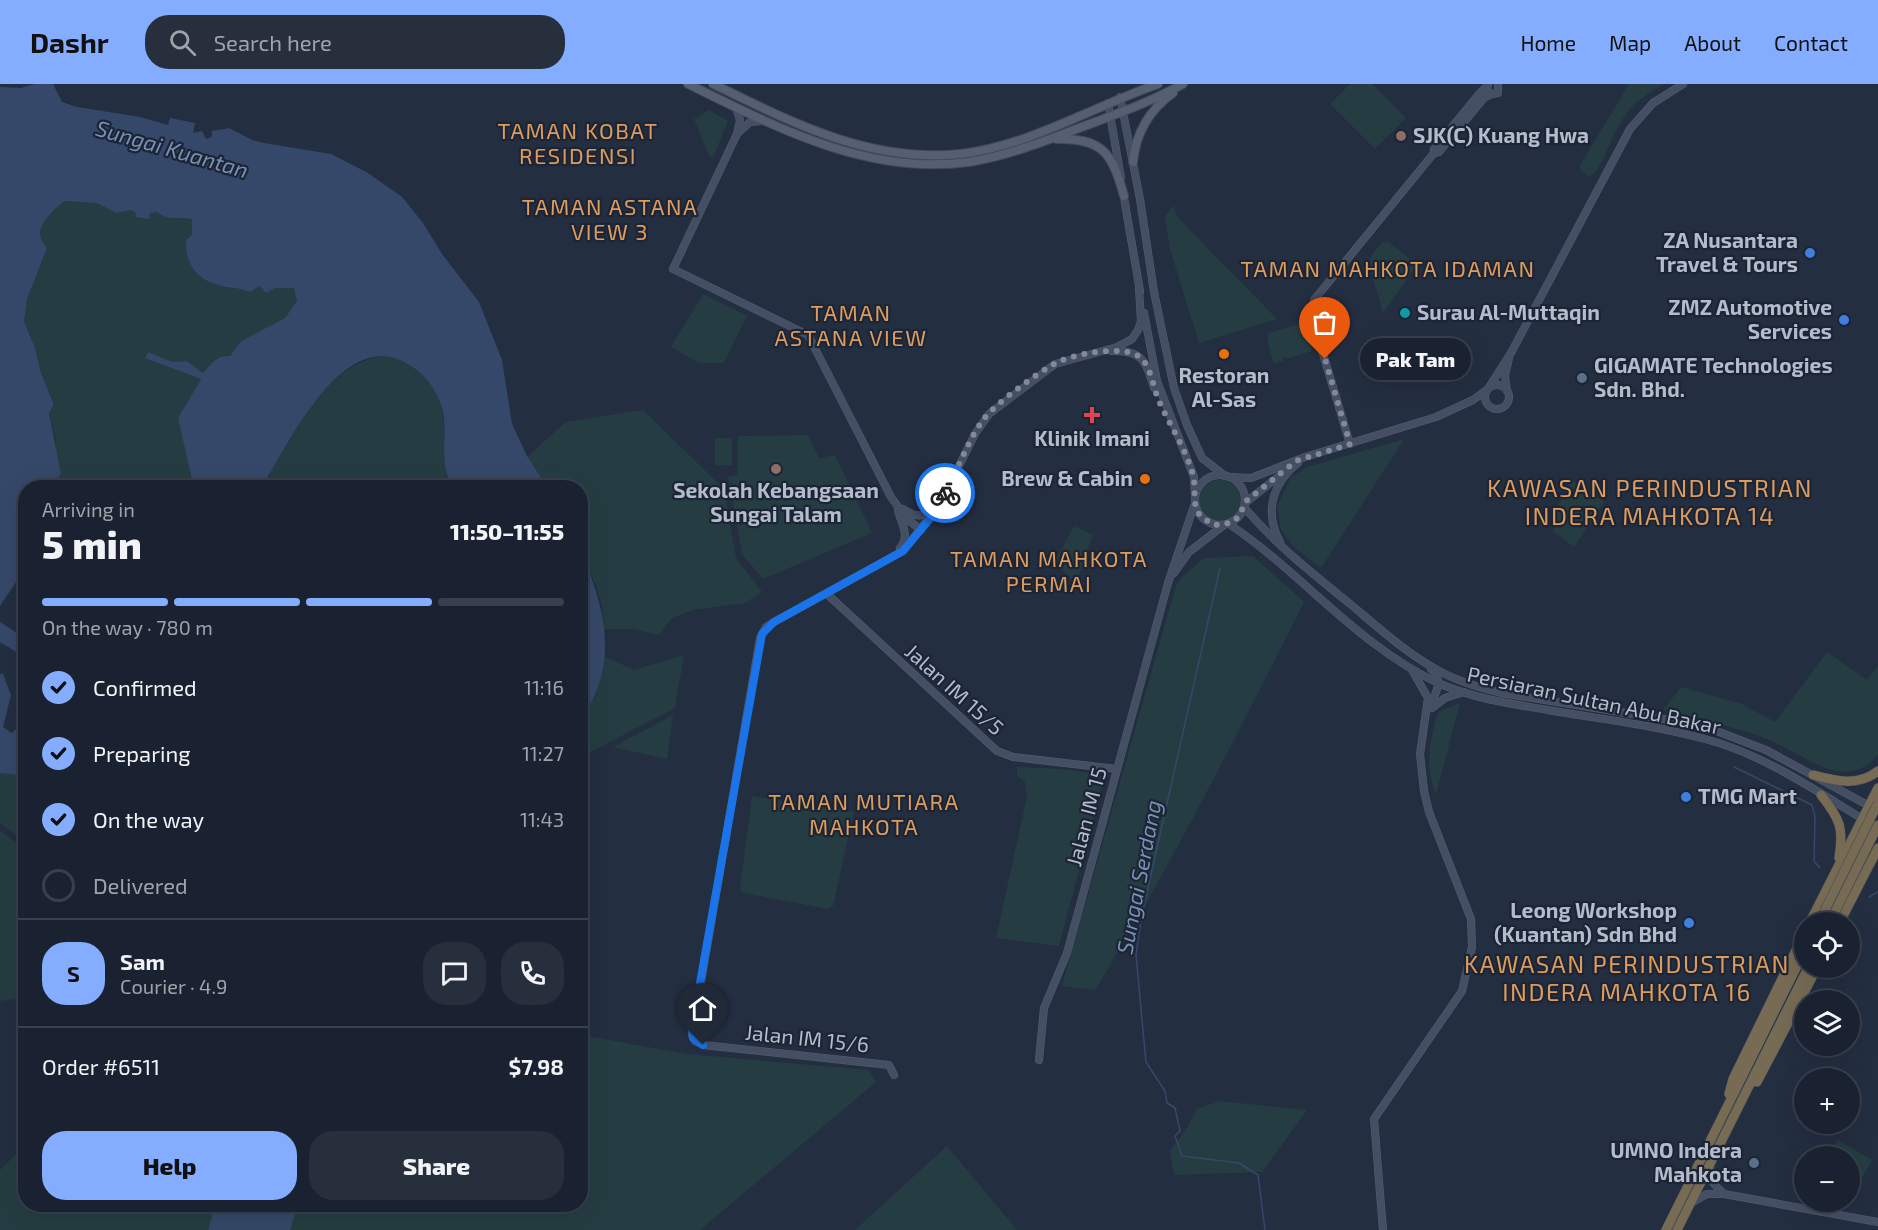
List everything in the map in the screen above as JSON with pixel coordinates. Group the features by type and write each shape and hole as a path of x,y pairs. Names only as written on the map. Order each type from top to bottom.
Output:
{"highway":[{"path":"1813,775 1855,782 1878,771"},
{"path":"1824,912 1875,807 1878,788"},
{"path":"1821,795 1832,808 1841,826 1842,837 1837,869"},
{"path":"1815,912 1863,819 1875,807"},
{"path":"1835,912 1878,826"},
{"path":"1845,912 1878,849 1876,839 1868,832 1857,834 1852,841"},
{"path":"1855,893 1878,865"},
{"path":"1725,1111 1733,1079 1794,954"},
{"path":"1666,1230 1794,972"},
{"path":"1677,1230 1803,978"},
{"path":"1741,1104 1764,1072 1813,978"}],"main road":[{"path":"688,84 765,122 834,149 866,156 921,163 969,162 1049,139 1112,116 1182,85"},
{"path":"713,84 826,137 863,146 920,153 960,154 992,147 1061,124 1120,97 1158,84"},
{"path":"1132,162 1138,134 1145,122 1153,110 1182,85"},
{"path":"1049,139 1078,139 1104,149 1116,169 1124,196"}],"street":[{"path":"1434,153 1439,152 1484,98 1498,93 1499,84"},
{"path":"1494,408 1485,400 1488,389 1511,353 1630,129 1653,103 1683,84"},
{"path":"1489,85 1488,90 1492,94"},
{"path":"1350,444 1312,317 1312,305 1319,291 1434,153 1434,149 1447,132 1489,85"},
{"path":"1120,97 1173,388 1202,458 1243,489 1245,505"},
{"path":"1108,103 1157,381 1194,477 1195,500 1203,519 1211,524 1227,524 1240,515 1245,505 1296,461"},
{"path":"736,107 740,120 737,134 673,269 808,335 896,504 907,519 921,530"},
{"path":"737,134 750,122 765,122"},
{"name":"Jalan IM 15/6","path":"894,1075 889,1065 703,1045 695,1041 692,1035 760,638 766,627 774,622 903,551 921,530 945,495 975,434 989,414 1055,364 1126,344 1136,335 1141,321 1139,288"},
{"name":"Jalan IM 15/6","path":"1101,352 1129,352 1142,358 1160,403 1171,422"},
{"path":"1195,500 1198,488 1211,477 1251,478 1458,408 1479,403 1494,408 1505,406 1509,399 1505,376 1511,353"},
{"path":"1458,408 1488,389 1499,385 1508,392"},
{"path":"1285,550 1272,525 1271,505 1282,478 1305,458"},
{"path":"896,504 915,516 925,516 945,495"},
{"name":"Jalan IM 15","path":"1039,1060 1044,1008 1067,953 1168,583 1195,500"},
{"path":"883,564 906,540 896,504"},
{"name":"Persiaran Sultan Abu Bakar","path":"1245,505 1266,533 1285,550 1393,640 1444,674 1470,685 1501,693 1701,725 1750,743 1875,807"},
{"name":"Jalan IM 15","path":"1168,583 1189,552 1227,524"},
{"name":"Persiaran Sultan Abu Bakar","path":"1227,524 1254,540 1366,638 1409,667 1440,683 1507,704 1638,724 1705,739 1745,753 1878,826"},
{"name":"Jalan IM 15/5","path":"827,594 997,751 1013,757 1117,769"},
{"path":"1424,661 1426,666 1435,672 1440,683 1426,715"},
{"path":"1383,1230 1374,1119 1462,991 1472,947 1471,919 1429,812 1424,791 1420,754 1428,705 1424,689 1409,667"},
{"path":"1426,715 1445,698 1464,692"},
{"path":"1710,1164 1713,1183 1724,1194"},
{"path":"1689,1205 1707,1194 1724,1194 1878,1222"}],"green space":[{"path":"1350,84 1372,84 1406,118 1375,149 1330,104"},
{"path":"1629,84 1664,84 1632,106 1616,131 1598,168 1593,175 1587,176 1579,167"},
{"path":"709,110 728,121 713,158 709,156 694,119"},
{"path":"64,201 97,203 116,213 130,209 149,218 150,212 157,212 169,218 192,219 192,235 186,240 187,255 193,268 203,279 250,292 261,286 294,287 297,301 285,318 241,341 230,356 215,359 203,373 187,361 172,362 147,352 145,358 201,379 178,418 192,480 56,480 56,441 49,413 54,405 24,321 27,299 47,248 40,234 49,216"},
{"path":"1174,205 1176,215 1277,319 1199,343 1170,249 1165,216"},
{"path":"1383,242 1389,242 1417,265 1383,313 1369,264 1372,254"},
{"path":"703,294 747,316 724,363 699,363 671,347"},
{"path":"1299,324 1305,327 1312,351 1286,359 1284,357 1282,359 1284,361 1273,362 1267,338 1269,333"},
{"path":"384,356 392,357 407,363 426,378 435,390 440,403 448,476 453,480 267,480 297,427 326,388 343,373 363,362"},
{"path":"643,410 724,489 736,558 762,592 745,603 693,610 672,618 659,635 634,629 604,629 602,606 588,568 588,480 542,480 527,457 566,422"},
{"path":"808,435 819,458 835,455 872,533 763,579 742,554 728,476 738,475 738,436"},
{"path":"715,438 732,438 732,465 715,465"},
{"path":"1404,439 1321,568 1293,546 1281,530 1277,506 1291,477 1307,467"},
{"path":"1220,480 1235,486 1241,501 1235,516 1220,522 1205,516 1199,501 1205,486"},
{"path":"1572,480 1604,502 1574,547 1554,532 1552,517"},
{"path":"1074,526 1093,535 1076,583 1057,565 1056,559"},
{"path":"1253,556 1304,602 1178,846 1095,990 1062,986 1176,586 1183,576 1204,558"},
{"path":"1827,652 1867,680 1878,666 1878,755 1860,769 1843,772 1829,769 1757,735 1663,710 1681,687 1742,704 1775,722"},
{"path":"684,655 675,708 588,753 588,706 601,677 604,656 634,670"},
{"path":"1460,703 1436,794 1429,764 1435,722 1438,712"},
{"path":"673,715 667,759 613,747"},
{"path":"1017,767 1099,774 1103,780 1059,946 996,938 1027,796 1025,782 1017,776"},
{"path":"0,773 18,775 18,837 0,823"},
{"path":"752,796 854,812 833,906 828,909 744,893 740,889"},
{"path":"0,831 18,843 18,999 0,1001"},
{"path":"588,1036 687,1054 868,1070 876,1082 700,1230 290,1230 296,1212 588,1212"},
{"path":"1220,1101 1307,1110 1262,1172 1174,1175 1170,1151 1187,1128 1197,1109"},
{"path":"1838,1140 1848,1146 1834,1146"},
{"path":"947,1146 1017,1230 855,1230"},
{"path":"18,1152 18,1212 213,1212 208,1230 0,1230 0,1170"},
{"path":"1860,1153 1872,1160 1860,1181"}],"water":[{"name":"Sungai Kuantan","path":"35,84 53,84 62,102 77,107 140,117 168,125 170,118 195,123 193,133 202,131 206,139 212,137 212,131 229,128 252,140 331,154 368,173 402,197 479,302 502,360 512,424 527,456 542,480 451,480 446,468 444,452 444,416 436,393 422,374 409,365 402,361 379,356 357,363 337,377 301,421 266,480 192,480 178,418 201,379 145,358 148,352 172,362 187,361 203,373 218,358 230,356 241,341 285,318 297,301 294,288 275,288 266,293 260,286 250,292 203,279 193,268 187,255 186,240 192,235 192,219 169,218 157,212 150,213 149,219 136,217 135,212 130,210 116,213 97,203 64,201 49,216 41,229 41,238 47,248 27,299 24,321 54,405 49,413 61,474 57,480 18,480 18,579 0,606 0,87 21,88"},
{"path":"588,570 597,594 605,636 601,677 588,706"},
{"path":"0,622 18,634 18,653 0,642"},
{"path":"0,674 3,674 11,695 3,727 12,733 18,727 18,775 0,773"},
{"path":"213,1212 296,1212 290,1230 208,1230"}],"waterway":[{"name":"Sungai Serdang","path":"1220,568 1141,919 1136,955 1146,1062 1165,1091 1167,1103 1175,1108 1180,1131 1175,1136 1182,1156 1239,1163 1258,1175 1265,1230"},
{"path":"1734,767 1812,805 1815,816 1814,861 1820,868"},
{"path":"1869,897 1878,892"}],"way so far":[{"path":"945,493 980,425 1006,399 1043,371 1061,361 1101,352 1129,352 1142,358 1147,367 1163,410 1189,462 1194,477 1197,512 1211,524 1229,524 1243,511 1245,502 1296,461 1350,444 1325,359"}],"place":[{"name":"SJK(C) Kuang Hwa","path":"1401,136"},
{"name":"ZA Nusantara Travel & Tours","path":"1810,253"},
{"name":"Surau Al-Muttaqin","path":"1405,313"},
{"name":"ZMZ Automotive Services","path":"1844,320"},
{"name":"Restoran Al-Sas","path":"1224,354"},
{"name":"Pak Tam","path":"1325,359"},
{"name":"GIGAMATE Technologies Sdn. Bhd.","path":"1582,378"},
{"name":"Klinik Imani","path":"1092,415"},
{"name":"Sekolah Kebangsaan Sungai Talam","path":"776,469"},
{"name":"Brew & Cabin","path":"1145,479"},
{"name":"TMG Mart","path":"1686,797"},
{"name":"Leong Workshop (Kuantan) Sdn Bhd","path":"1689,923"},
{"name":"UMNO Indera Mahkota","path":"1754,1163"}],"district":[{"name":"TAMAN KOBAT RESIDENSI","path":"578,144"},
{"name":"TAMAN ASTANA VIEW 3","path":"610,220"},
{"name":"TAMAN MAHKOTA IDAMAN","path":"1388,269"},
{"name":"TAMAN ASTANA VIEW","path":"851,326"},
{"name":"KAWASAN PERINDUSTRIAN INDERA MAHKOTA 14","path":"1650,503"},
{"name":"TAMAN MAHKOTA PERMAI","path":"1049,572"},
{"name":"TAMAN MUTIARA MAHKOTA","path":"864,814"},
{"name":"KAWASAN PERINDUSTRIAN INDERA MAHKOTA 16","path":"1627,979"}],"route":[{"path":"703,1045 693,1038 692,1028 718,893 762,634 766,627 774,622 903,551 934,514 945,493"}]}
